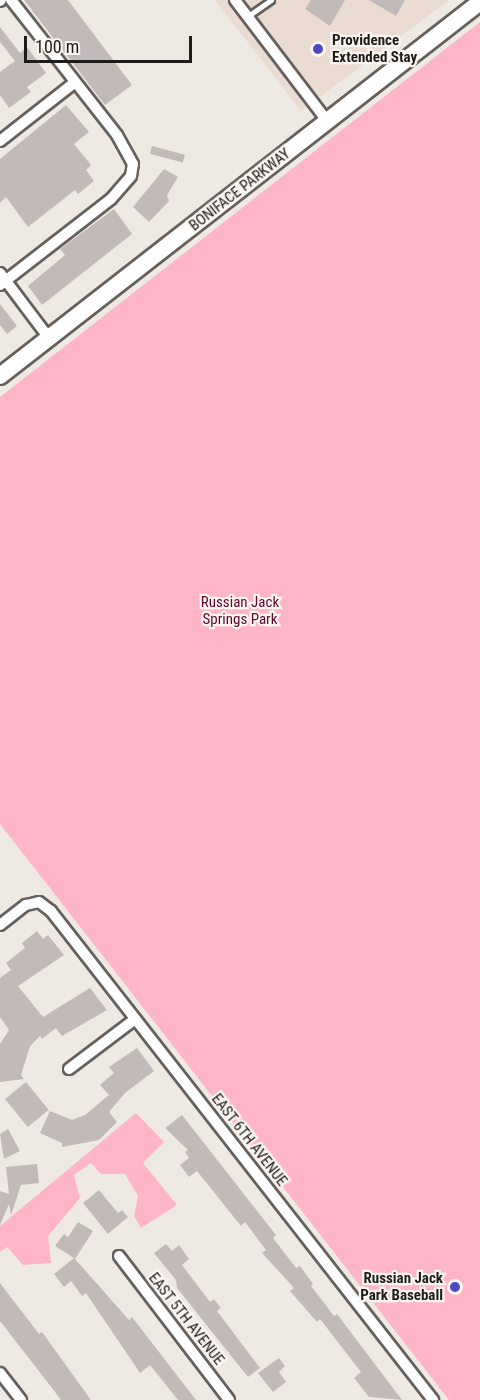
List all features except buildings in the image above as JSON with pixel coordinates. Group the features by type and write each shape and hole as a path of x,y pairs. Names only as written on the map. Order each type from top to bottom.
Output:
{"main road":[{"name":"BONIFACE PARKWAY","path":"0,376 480,2"}],"street":[{"path":"11,0 130,152 131,176 89,218 2,280 49,338"},
{"path":"235,0 328,122"},
{"path":"0,141 74,83"},
{"name":"EAST 6TH AVENUE","path":"0,925 26,905 39,902 51,911 433,1400"},
{"path":"69,1069 135,1019"},
{"name":"EAST 5TH AVENUE","path":"119,1256 229,1400"},
{"path":"0,1373 21,1400"}],"lane":[{"path":"246,17 271,0"}],"shaded area":[{"name":"Providence Extended Stay","path":"215,0 449,0 301,111"}],"green space":[{"name":"Russian Jack Springs Park","path":"480,22 480,1400 449,1400 0,824 0,397"},
{"path":"136,1113 164,1142 143,1163 177,1205 141,1228 134,1216 138,1196 125,1174 101,1174 91,1163 74,1175 80,1198 48,1236 51,1263 23,1265 7,1247 0,1252 0,1226"}],"place":[{"name":"Providence Extended Stay","path":"318,49"},
{"name":"Russian Jack Park Baseball","path":"455,1287"}]}
